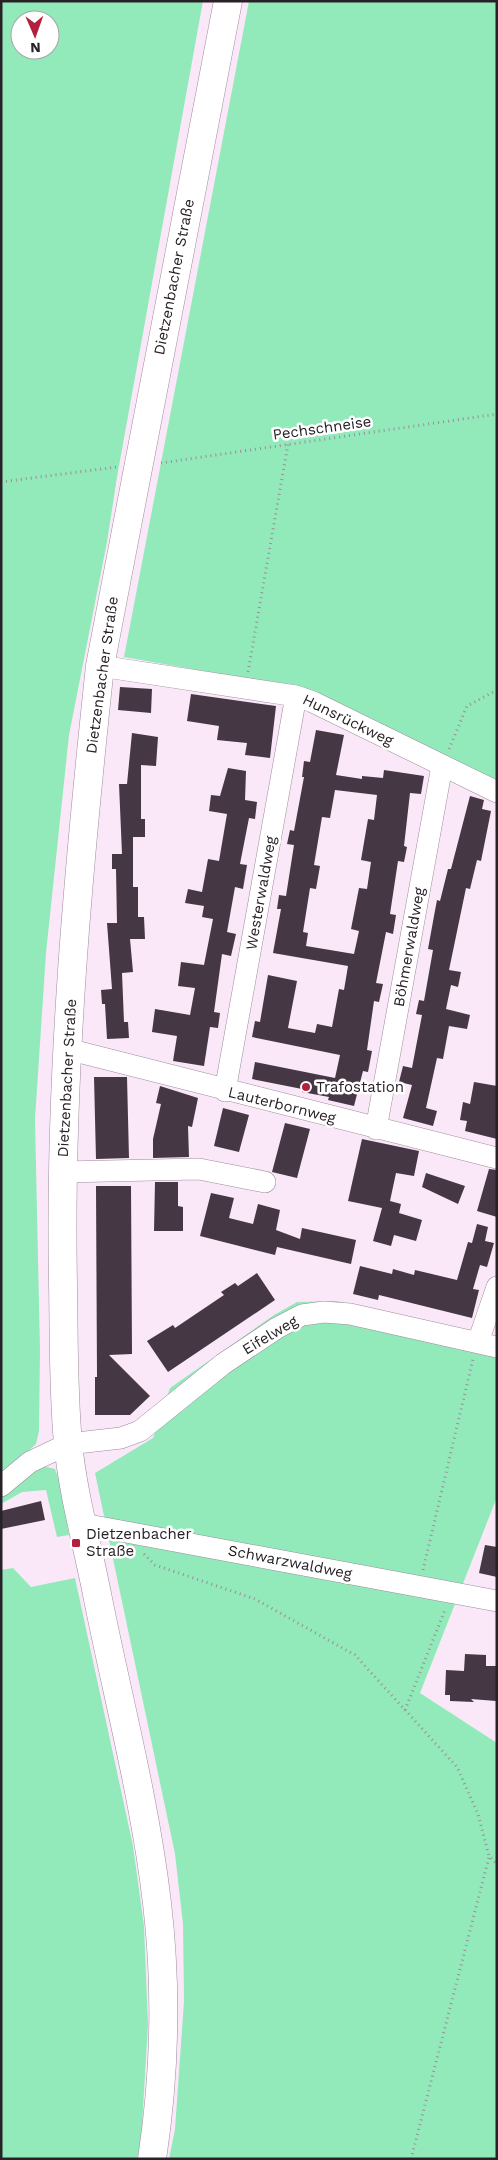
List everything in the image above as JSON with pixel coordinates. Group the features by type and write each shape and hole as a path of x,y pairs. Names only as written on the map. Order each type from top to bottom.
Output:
{"main road":[{"name":"Dietzenbacher Straße","path":"152,2159 160,2095 164,2030 157,1900 124,1722 82,1524 68,1444 64,1346 63,1172 67,1049 89,766 100,666 148,464 228,1"}],"street":[{"name":"Hunsrückweg","path":"100,666 245,686 296,696 313,702 497,792"},
{"name":"Westerwaldweg","path":"225,1091 296,696"},
{"name":"Böhmerwaldweg","path":"376,1128 442,766"},
{"name":"Lauterbornweg","path":"67,1049 225,1091 497,1158"},
{"path":"63,1172 199,1169 265,1182"},
{"path":"487,1344 497,1287"},
{"name":"Eifelweg","path":"1,1486 30,1462 68,1444 121,1438 140,1431 200,1381 237,1354 289,1321 311,1313 350,1314 487,1344"},
{"name":"Schwarzwaldweg","path":"82,1524 497,1601"}],"path":[{"name":"Pechschneise","path":"1,482 148,464 497,414"},
{"path":"245,686 288,444"},
{"path":"442,766 467,706 497,690"},
{"path":"419,1586 487,1344"},
{"path":"120,1531 155,1565 255,1599 355,1655 457,1767 478,1814 489,1856 411,2159"},
{"path":"405,1710 452,1593"},
{"path":"489,1856 497,1864"}],"green space":[{"path":"1,1 203,1 117,477 107,542 69,735 46,953 35,1119 40,1350 39,1431 36,1444 1,1476"},
{"path":"249,1 497,1 497,780 295,687 124,657"},
{"path":"337,1301 497,1341 497,1497 420,1693 497,1743 497,2159 169,2159 175,2129 184,2001 183,1924 175,1854 95,1473 153,1438 170,1388 274,1315 297,1302"},
{"path":"39,1465 55,1469 60,1483 69,1535 57,1537 46,1490 22,1492 1,1504 1,1497"},
{"path":"13,1568 31,1587 75,1578 133,1846 144,1926 148,2024 141,2143 137,2159 1,2159 1,1570"}],"building":[{"path":"120,687 152,689 151,713 118,710"},
{"path":"191,694 276,706 270,758 245,755 247,743 217,740 219,726 187,721"},
{"path":"316,730 344,735 336,775 362,779 362,776 383,778 384,770 424,776 421,794 410,793 404,846 407,847 404,862 398,861 390,914 396,915 393,934 386,932 376,983 383,984 379,1002 374,1001 367,1050 372,1051 368,1072 363,1071 354,1106 328,1100 329,1097 302,1092 302,1089 252,1079 255,1062 335,1078 340,1055 252,1037 255,1021 260,1022 268,975 297,981 288,1028 315,1033 317,1024 332,1027 339,989 344,990 348,966 273,953 281,909 277,909 279,895 286,896 294,845 287,844 290,830 294,831 304,777 302,777 304,761 310,762","holes":["335,790 377,795 374,820 368,819 361,860 371,862 367,889 359,888 351,929 359,931 354,954 306,946 308,933 303,932 310,888 316,889 320,866 314,865 322,817 330,818"]},
{"path":"132,733 158,737 156,766 141,765 141,819 145,819 145,837 133,837 133,887 138,887 138,917 144,917 145,939 130,939 133,972 122,973 124,1022 128,1022 129,1038 107,1039 105,1004 102,1004 101,990 112,989 107,923 117,923 116,869 112,869 112,854 122,854 119,784 127,784"},
{"path":"228,768 246,771 245,800 257,802 255,819 249,818 240,864 247,865 243,889 235,887 227,932 236,934 231,956 222,954 214,1012 220,1013 218,1028 210,1027 204,1066 173,1061 177,1036 152,1032 155,1009 190,1015 195,988 178,986 181,962 204,965 213,919 202,917 204,906 185,903 188,889 202,892 208,859 219,861 227,814 209,811 211,795 220,796"},
{"path":"470,796 484,800 482,809 491,811 481,861 477,860 470,889 466,888 449,970 461,972 458,987 451,985 446,1009 470,1015 467,1029 449,1026 443,1059 437,1058 426,1108 437,1111 433,1126 403,1118 412,1085 399,1082 403,1066 412,1068 422,1015 416,1014 419,1000 424,1001 433,950 428,949 437,900 440,901 448,869 451,869"},
{"path":"94,1077 127,1077 129,1158 96,1159"},
{"path":"474,1082 497,1086 497,1139 465,1131 467,1121 460,1120 463,1102 470,1104"},
{"path":"160,1086 198,1098 192,1127 188,1126 189,1157 153,1158 153,1139 161,1104 156,1103"},
{"path":"223,1108 249,1115 239,1152 214,1146"},
{"path":"285,1123 310,1129 297,1178 272,1172"},
{"path":"362,1139 419,1151 414,1176 396,1173 390,1201 401,1204 399,1213 422,1220 416,1241 394,1235 391,1246 373,1241 382,1208 348,1201"},
{"path":"489,1169 497,1170 497,1217 477,1211"},
{"path":"426,1173 465,1186 458,1204 422,1187"},
{"path":"155,1182 178,1182 178,1206 183,1207 183,1231 154,1231"},
{"path":"96,1186 131,1186 132,1354 109,1355 150,1396 130,1415 95,1415 95,1377 97,1377"},
{"path":"211,1193 234,1198 229,1218 253,1224 258,1204 280,1210 276,1230 300,1239 302,1228 356,1240 351,1264 277,1247 275,1255 200,1236"},
{"path":"477,1224 488,1227 485,1241 494,1243 487,1267 480,1265 473,1289 479,1290 472,1318 379,1295 378,1300 353,1294 360,1266 392,1274 393,1269 414,1275 415,1270 457,1280 468,1242 472,1243"},
{"path":"257,1273 275,1300 168,1372 147,1341 173,1325 175,1328 224,1295 221,1292 235,1283 238,1286"},
{"path":"41,1501 45,1520 1,1529 1,1511"},
{"path":"485,1545 497,1547 497,1577 479,1573"},
{"path":"465,1654 486,1655 486,1666 497,1666 496,1701 471,1699 474,1702 450,1701 450,1695 445,1695 446,1670 464,1671"}],"place":[{"name":"Trafostation","path":"306,1087"},
{"name":"Dietzenbacher Straße","path":"76,1543"}]}
